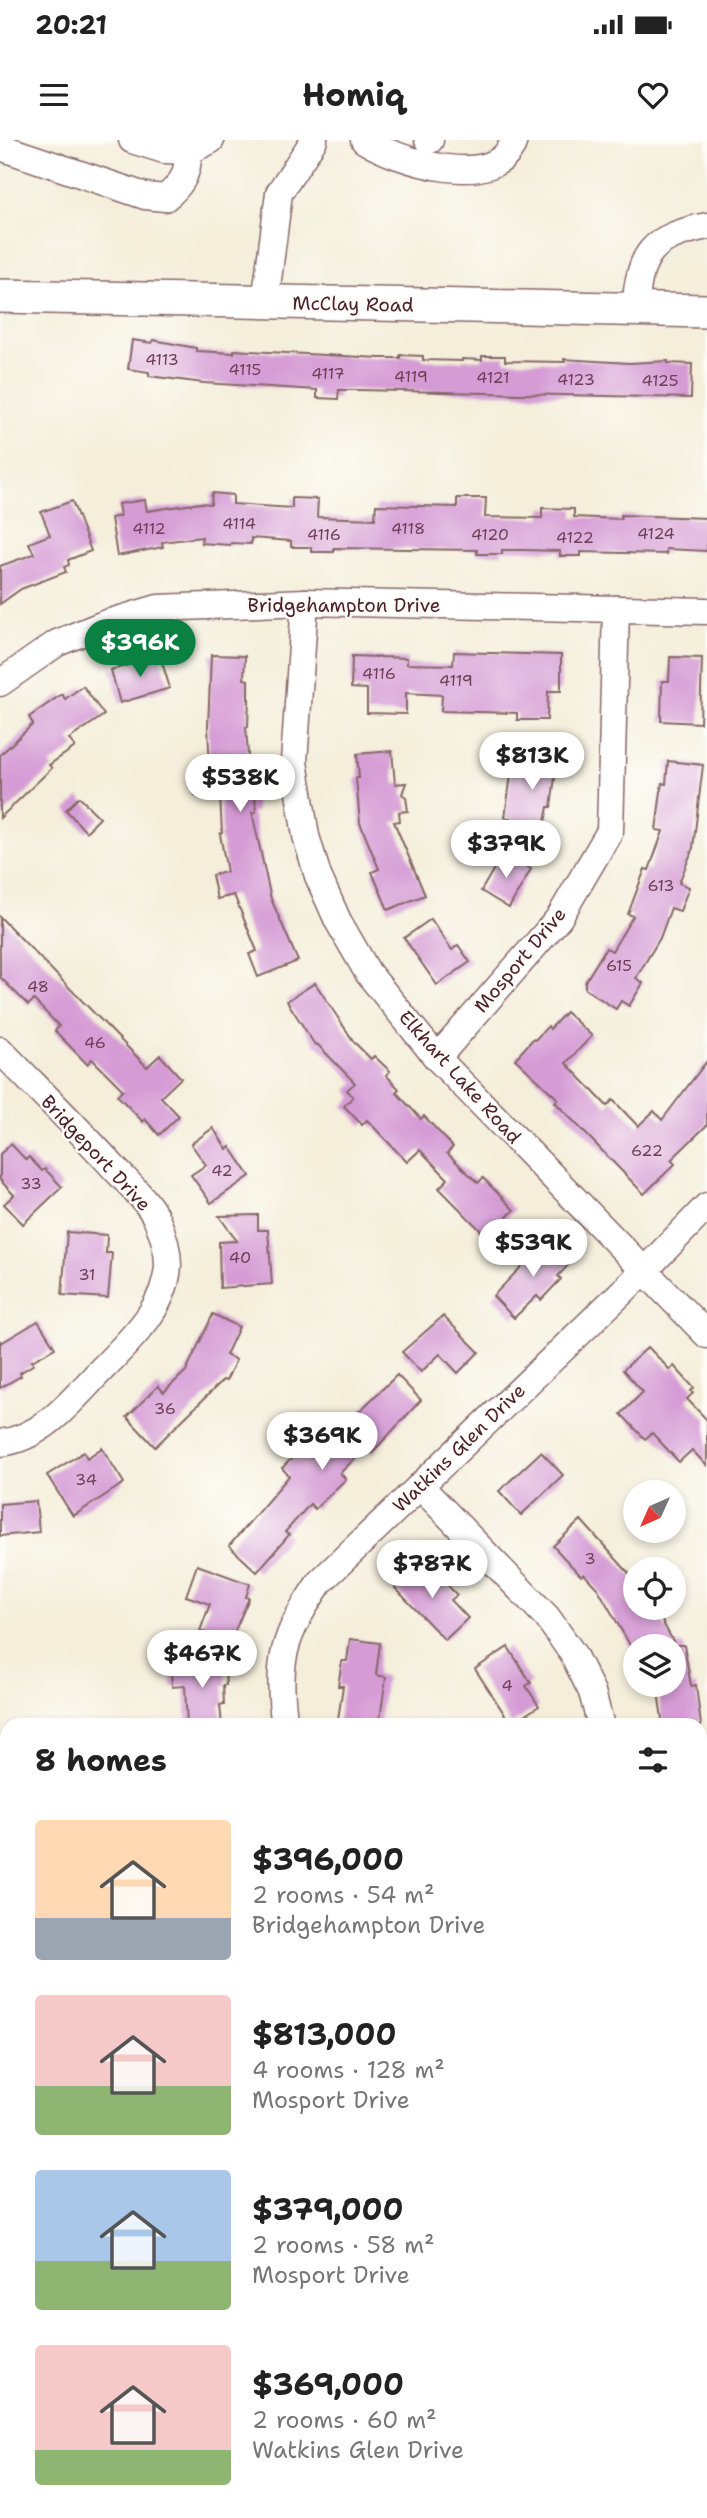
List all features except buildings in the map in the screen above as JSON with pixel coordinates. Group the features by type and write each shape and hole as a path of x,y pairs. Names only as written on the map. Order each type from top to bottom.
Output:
{"main road":[{"name":"McClay Road","path":"0,296 707,311"}],"street":[{"path":"132,140 164,150 200,145"},
{"path":"265,303 279,193 314,140"},
{"path":"364,140 375,147 426,145 446,169 477,170 495,163 512,146 514,140"},
{"path":"0,147 145,196 165,198 177,189 187,174 200,145"},
{"path":"635,309 638,279 652,247 675,234 707,226"},
{"name":"Bridgehampton Drive","path":"0,683 57,643 104,624 158,608 305,602 707,611"},
{"name":"Elkhart Lake Road","path":"305,602 294,762 306,836 318,876 338,920 368,973 437,1058 707,1335"},
{"name":"Mosport Drive","path":"437,1058 559,918 610,831 616,609"},
{"name":"Bridgeport Drive","path":"0,1050 134,1189 155,1217 168,1264 162,1292 149,1318 131,1340 46,1425 18,1441 0,1443"},
{"name":"Watkins Glen Drive","path":"284,1718 281,1676 286,1640 298,1615 320,1582 645,1270 707,1206"},
{"path":"420,1486 547,1617 573,1654 592,1692 599,1718"}]}
